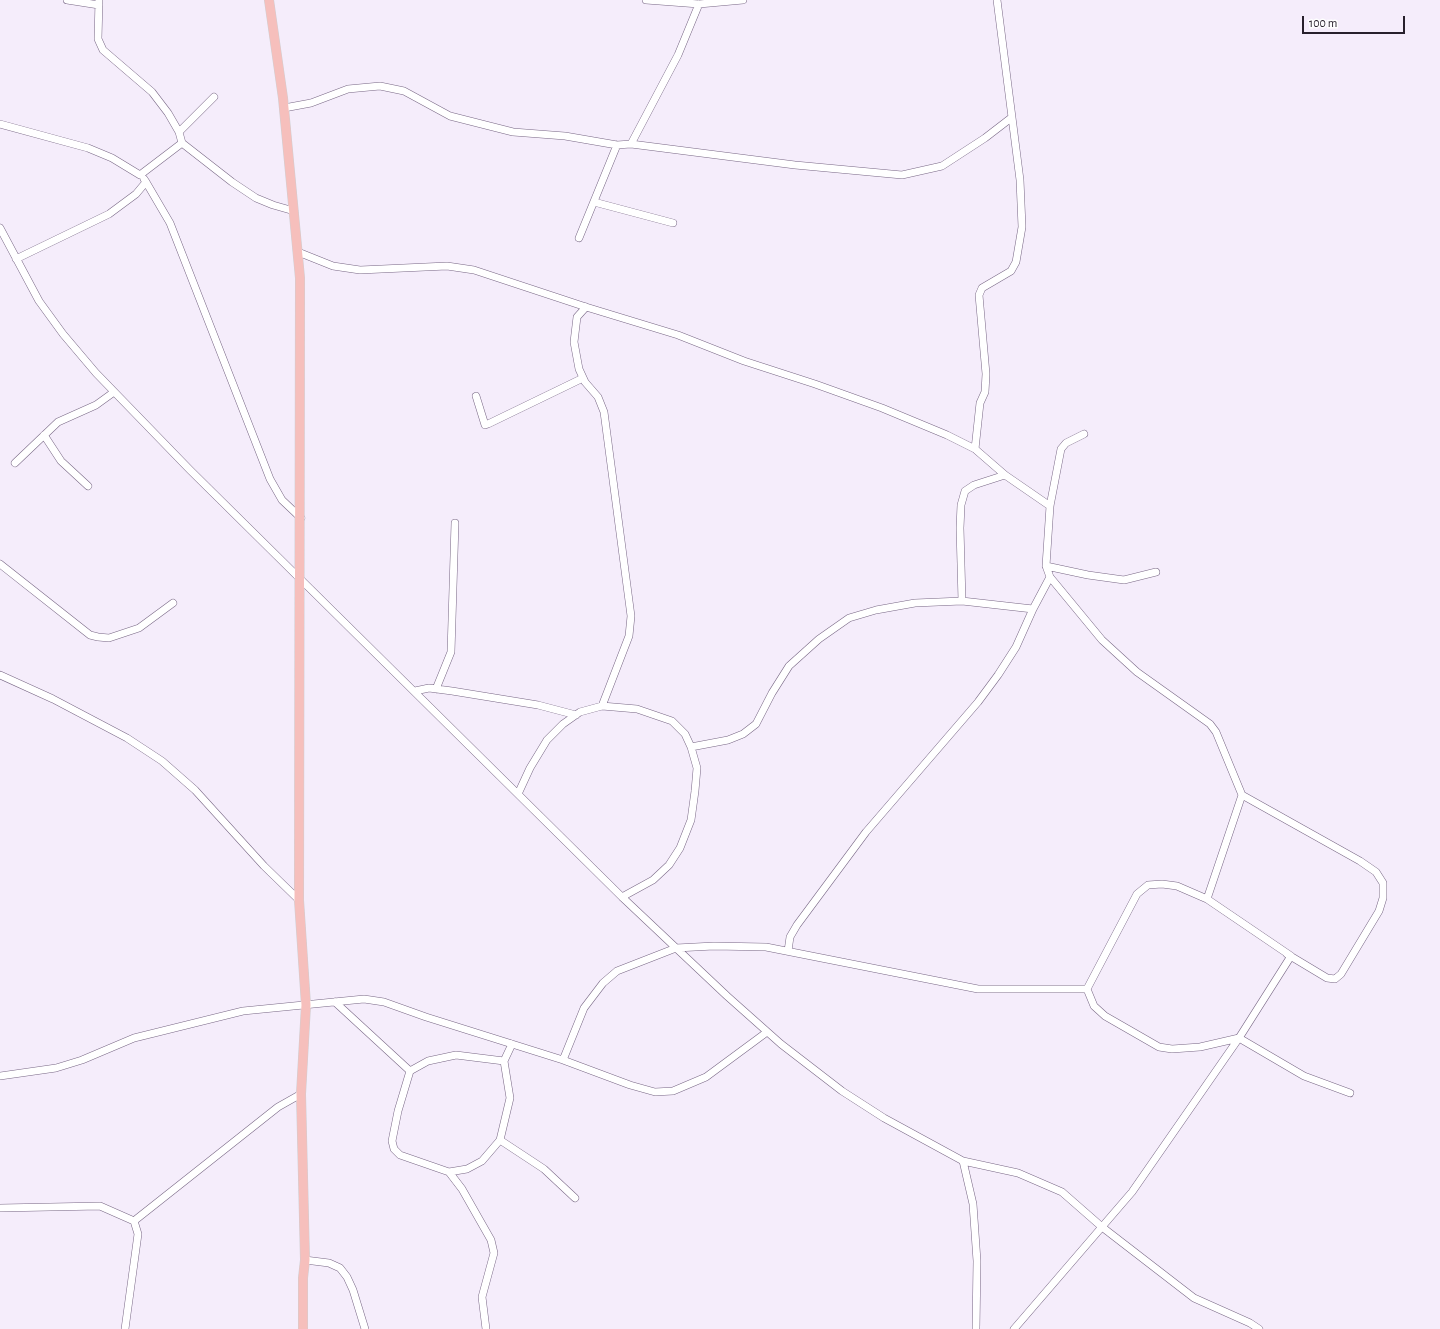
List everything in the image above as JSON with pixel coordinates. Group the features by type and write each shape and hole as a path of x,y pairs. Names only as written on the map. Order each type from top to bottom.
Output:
{"main road":[{"path":"269,0 284,108 300,278 301,578 299,900 306,1005 301,1094 305,1260 303,1278 303,1329"}],"street":[{"path":"67,0 99,2 98,39 103,50 152,92 168,113 179,132 182,143 220,173 256,198 294,211"},
{"path":"646,0 699,4 743,0"},
{"path":"975,449 980,403 985,392 986,374 978,295 982,288 1011,271 1016,262 1022,227 1020,180 997,0"},
{"path":"631,144 678,55 699,4"},
{"path":"284,108 306,104 348,89 380,86 404,91 450,116 513,132 565,136 618,145 631,144 795,165 902,175 942,166 986,138 1012,118"},
{"path":"179,132 214,97"},
{"path":"0,124 88,148 112,158 140,175 146,182 170,223 270,479 282,500 300,518"},
{"path":"140,175 182,143"},
{"path":"579,238 618,145"},
{"path":"16,259 109,214 123,205 146,182"},
{"path":"594,202 673,223"},
{"path":"0,228 39,302 63,334 114,392 190,470 301,578 622,897 767,1032 842,1091 884,1118 963,1161 1018,1173 1062,1192 1102,1227 1194,1298 1250,1323 1259,1329"},
{"path":"298,252 333,266 360,270 447,266 474,270 586,307 678,335 744,361 815,384 910,419 975,449 1005,475 1050,506"},
{"path":"586,307 577,317 574,342 579,369 583,378 598,397 604,412 631,616 629,636 602,706"},
{"path":"476,396 485,425 583,378"},
{"path":"16,463 58,422 96,405 114,392"},
{"path":"1084,434 1066,443 1061,449 1050,506 1046,566 1050,577 1102,640 1137,672 1210,724 1216,732 1242,795 1360,861 1376,872 1383,883 1383,898 1379,911 1341,974 1335,979 1327,978 1287,954 1207,899 1177,886 1162,884 1148,885 1137,894 1087,989"},
{"path":"44,435 62,461 88,486"},
{"path":"962,601 960,528 961,505 965,491 974,485 1005,475"},
{"path":"436,689 451,652 455,523"},
{"path":"0,564 90,635 98,637 109,638 139,628 173,603"},
{"path":"1046,566 1071,570 1088,575 1124,580 1156,572"},
{"path":"788,951 790,938 797,925 866,832 978,702 998,675 1016,646 1050,577"},
{"path":"691,747 728,740 744,734 756,724 772,693 789,666 819,639 849,618 876,610 916,603 962,601 1033,609"},
{"path":"0,675 127,738 162,762 195,790 264,866 299,900"},
{"path":"415,691 429,688 436,689 538,705 576,715"},
{"path":"518,794 530,768 547,740 563,724 576,715 602,706 637,709 672,721 685,734 691,747 697,768 691,820 680,848 669,865 653,880 622,897"},
{"path":"1207,899 1242,795"},
{"path":"563,1060 584,1008 603,984 617,970 676,948 714,946 766,947 978,989 1087,989"},
{"path":"1014,1329 1132,1192 1239,1038 1291,956 1287,954"},
{"path":"1087,989 1094,1006 1105,1016 1159,1047 1172,1049 1200,1047 1239,1038 1304,1076 1350,1093"},
{"path":"0,1076 56,1068 82,1060 134,1038 243,1011 364,999 384,1002 426,1017 563,1060 630,1086 655,1092 673,1091 706,1077 767,1032"},
{"path":"335,1002 410,1071"},
{"path":"504,1061 456,1055 428,1061 410,1071 398,1111 392,1141 394,1149 400,1155 449,1172 467,1169 482,1161 500,1140 510,1098 504,1061 512,1044"},
{"path":"134,1220 278,1108 301,1094"},
{"path":"500,1140 544,1169 575,1198"},
{"path":"963,1161 973,1204 978,1261 976,1329"},
{"path":"449,1172 462,1189 491,1240 493,1247 494,1254 482,1297 486,1329"},
{"path":"0,1208 100,1206 134,1220"},
{"path":"125,1329 138,1234 134,1220"},
{"path":"305,1260 329,1263 340,1268 347,1277 353,1290 365,1329"}]}
